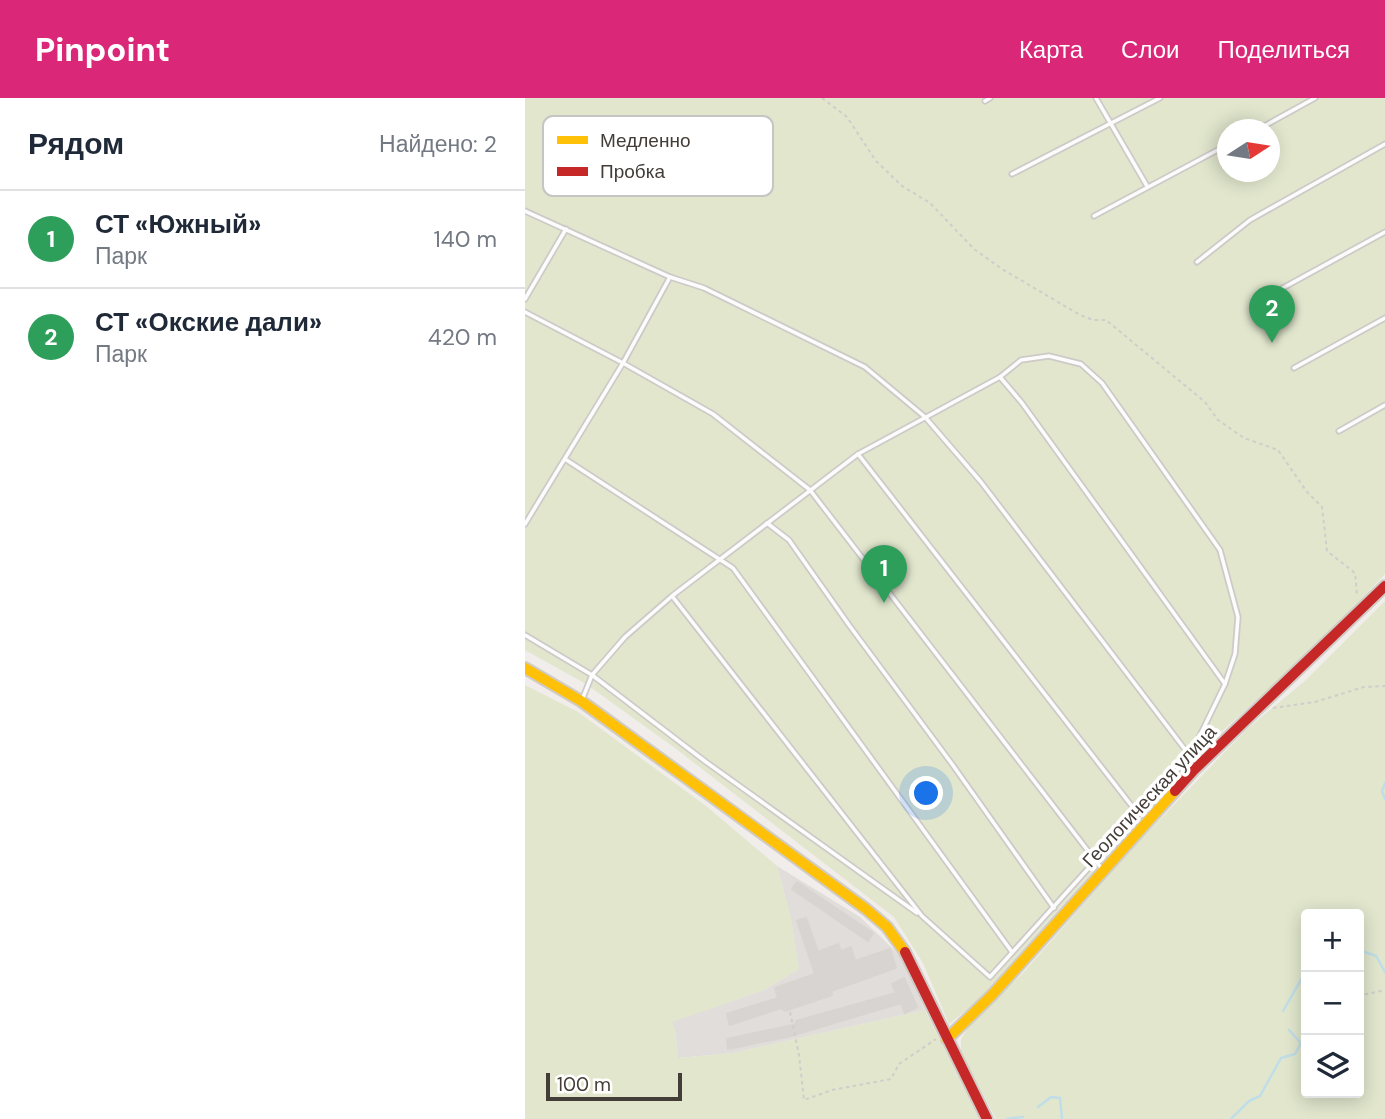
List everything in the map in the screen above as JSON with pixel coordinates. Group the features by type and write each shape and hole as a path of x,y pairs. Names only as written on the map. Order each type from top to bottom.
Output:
{"street":[{"name":"Геологическая улица","path":"946,1036 991,996 1194,769 1385,586"},
{"path":"525,668 581,701 811,867 887,928 903,947 986,1119"}],"lane":[{"path":"1096,98 1147,186"},
{"path":"1012,174 1160,98"},
{"path":"1277,119 1315,98"},
{"path":"1197,262 1250,220 1385,144"},
{"path":"1094,216 1217,150"},
{"path":"525,211 670,277 704,288 865,367 925,417 981,482 1190,756"},
{"path":"525,299 566,229"},
{"path":"1259,301 1385,232"},
{"path":"525,524 623,363 670,277"},
{"path":"525,312 713,414 810,490 1103,871"},
{"path":"1294,368 1385,318"},
{"path":"525,635 592,675 706,762 922,916 991,977 1190,756 1225,684 1235,654 1238,617 1220,551 1102,383 1081,364 1049,356 1021,360 1000,377 858,454 720,558 625,637 592,675 581,701"},
{"path":"1000,377 1022,403 1225,684"},
{"path":"1339,431 1385,405"},
{"path":"858,454 1138,814"},
{"path":"565,459 733,568 1012,951"},
{"path":"767,523 789,540 1054,908"},
{"path":"672,596 922,916"}],"path":[{"path":"822,98 847,117 876,161 902,186 930,203 974,249 1002,269 1080,315 1093,320 1106,320 1205,402 1218,420 1244,438 1278,450 1307,492 1322,507 1327,551 1355,573 1355,613"},
{"path":"1256,711 1315,702 1364,687 1385,686"},
{"path":"1364,996 1385,990"},
{"path":"790,1012 799,1055 804,1100 832,1090 891,1079 899,1065 946,1036"}],"shaded area":[{"path":"777,866 860,917 888,944 902,958 925,1010 733,1053 678,1058 675,1029 671,1022 764,990 799,969 791,919"}],"green space":[{"path":"525,98 1385,98 1385,574 1324,639 1198,753 980,999 949,1024 923,963 894,917 675,748 586,684 525,650"},
{"path":"1385,601 1385,1119 996,1119 961,1052 961,1039 971,1023 1024,972 1140,840 1247,729 1305,681"},
{"path":"525,685 578,712 706,806 777,866 791,919 799,969 764,990 672,1022 678,1058 733,1053 925,1010 979,1119 525,1119"}],"building":[{"path":"797,882 873,933 868,941 792,889"},
{"path":"806,918 818,952 838,944 841,951 851,947 855,961 890,949 896,968 831,991 832,995 730,1025 727,1014 778,998 775,988 815,974 797,921"},
{"path":"904,978 917,1007 905,1013 901,1003 791,1036 728,1049 727,1039 797,1024 796,1021 896,993 892,984"}],"waterway":[{"path":"1385,783 1382,791 1385,799"},
{"path":"1364,952 1376,956 1385,972"},
{"path":"1283,1011 1305,972"},
{"path":"1231,1119 1249,1101 1260,1096 1281,1058 1295,1054 1301,1043 1289,1030"},
{"path":"1038,1107 1051,1097 1060,1098 1062,1119"},
{"path":"1007,1119 1023,1117"}],"traffic: slow":[{"path":"525,668 581,701 866,909 887,927 905,952"},
{"path":"947,1039 991,996 1175,791"}],"traffic: jam":[{"path":"1175,791 1385,586"},
{"path":"905,952 987,1119"}],"place":[{"name":"СТ «Окские дали»","path":"1272,343"},
{"name":"СТ «Южный»","path":"884,603"}]}
